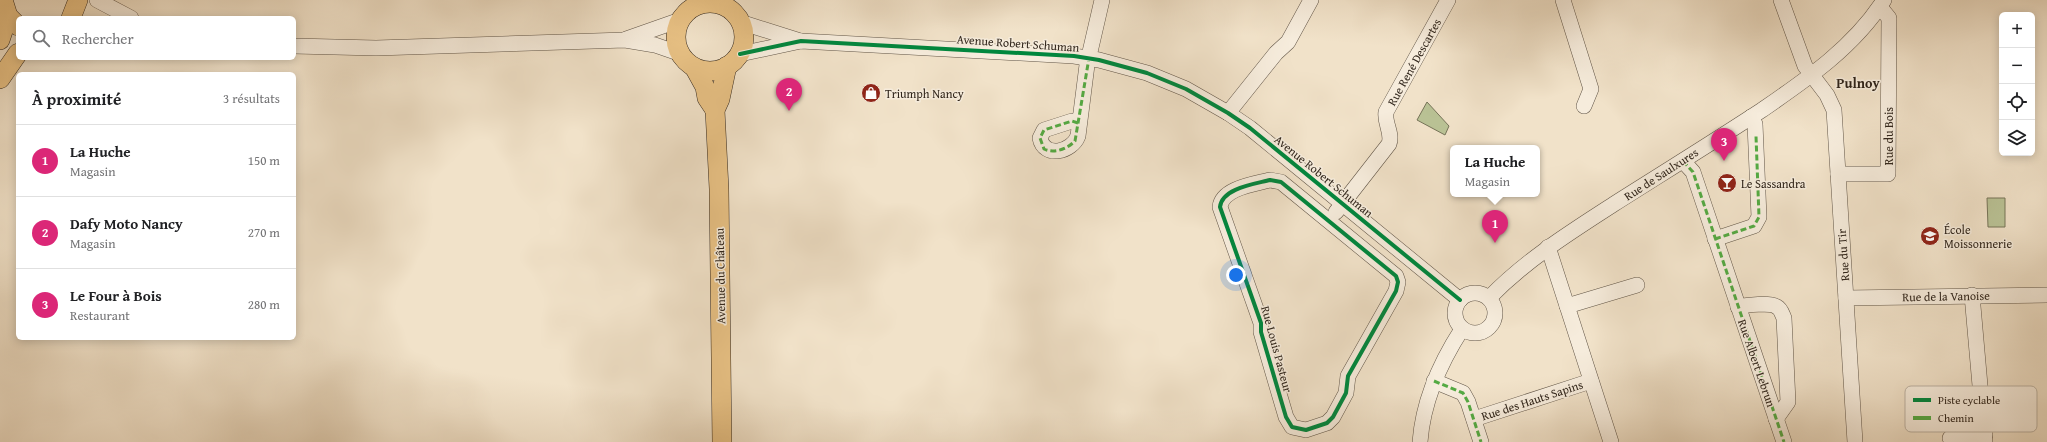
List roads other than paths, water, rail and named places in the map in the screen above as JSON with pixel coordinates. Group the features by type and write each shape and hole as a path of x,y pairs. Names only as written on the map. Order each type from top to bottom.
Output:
{"main road":[{"path":"72,16 78,0"},
{"path":"696,3 725,4 740,22 744,32 743,43 733,60 716,70 705,71 694,67 681,54 676,41 677,27 680,20 696,3"},
{"path":"0,40 9,14"},
{"path":"0,79 16,56"},
{"name":"Avenue du Château","path":"722,442 719,189 715,110 733,60"},
{"name":"Avenue du Château","path":"694,67 705,87 707,98 715,110"}],"street":[{"path":"97,0 127,16"},
{"path":"1078,123 1089,58 1102,0"},
{"path":"1228,113 1276,53 1288,42 1311,0"},
{"name":"Rue René Descartes","path":"1343,204 1389,144 1390,135 1385,117 1386,112 1448,0"},
{"path":"1563,0 1591,89 1584,106"},
{"name":"Rue du Tir","path":"1781,0 1802,59 1811,76 1827,95 1834,110 1854,442"},
{"name":"Rue de Saulxures","path":"1489,298 1508,279 1548,247 1751,117 1811,76 1840,51 1865,26 1882,3"},
{"name":"Rue du Bois","path":"1838,174 1888,174 1889,18 1882,3"},
{"path":"625,40 680,20"},
{"name":"Avenue Robert Schuman","path":"740,22 801,41 1034,53 1089,58 1124,66 1168,81 1203,97 1228,113 1343,204 1460,300"},
{"path":"296,46 376,48 625,40 655,45 681,54"},
{"name":"Avenue Robert Schuman","path":"733,60 801,41"},
{"path":"1715,240 1754,226 1759,218 1755,124 1751,117"},
{"name":"Rue Albert Lebrun","path":"1683,161 1692,172 1784,442"},
{"name":"Rue Louis Pasteur","path":"1270,180 1276,180 1281,182 1330,221 1396,276 1398,286 1348,376 1346,393 1333,418 1327,423 1300,430 1292,427 1286,417 1245,275 1239,265 1221,211 1221,202 1232,192 1270,180"},
{"path":"1330,221 1343,204"},
{"name":"Rue des Hauts Sapins","path":"1548,247 1611,442"},
{"path":"1567,306 1637,285"},
{"path":"1473,293 1481,294 1489,298 1493,303 1496,312 1492,325 1483,332 1476,334 1462,329 1455,317 1455,310 1460,300 1473,293"},
{"path":"1972,295 1980,386"},
{"name":"Rue de la Vanoise","path":"1846,298 2047,295"},
{"name":"Rue Albert Lebrun","path":"1738,307 1771,304 1779,308 1782,312 1784,318 1788,402 1776,419"},
{"path":"1420,442 1425,412 1434,381 1448,351 1462,329"},
{"path":"1434,381 1463,393 1468,402 1481,442"},
{"name":"Rue des Hauts Sapins","path":"1474,419 1591,381"},
{"path":"1950,438 1985,438"}],"place":[{"name":"Triumph Nancy","path":"871,93"},
{"name":"Dafy Moto Nancy","path":"789,111"},
{"name":"Le Four à Bois","path":"1724,161"},
{"name":"Le Sassandra","path":"1727,183"},
{"name":"École Moissonnerie","path":"1930,236"},
{"name":"La Huche","path":"1495,243"}],"district":[{"name":"Pulnoy","path":"1858,83"}]}
